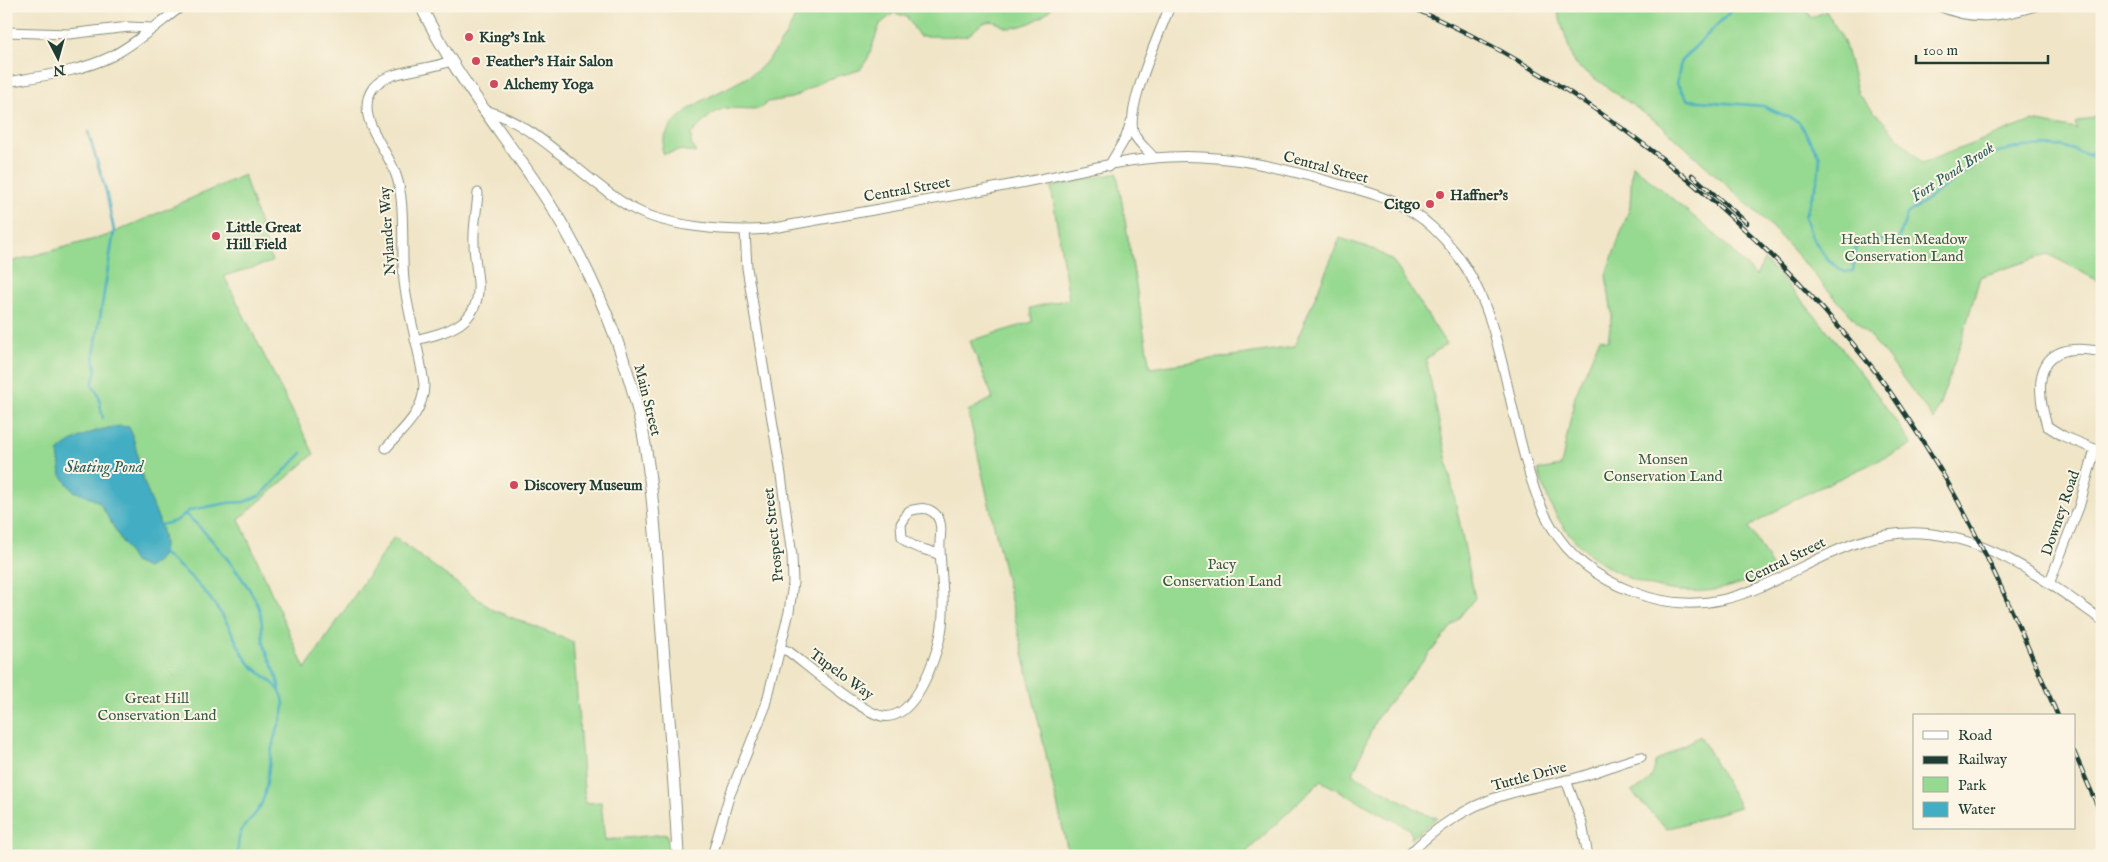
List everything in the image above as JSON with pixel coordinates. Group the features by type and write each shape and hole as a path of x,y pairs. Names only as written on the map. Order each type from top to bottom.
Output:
{"main road":[{"name":"Main Street","path":"421,6 450,61 556,214 575,248 608,316 636,404 643,434 652,502 674,767 678,856"}],"street":[{"path":"6,82 65,71 98,62 126,48 182,6"},
{"path":"1109,166 1126,137 1138,92 1170,6"},
{"path":"1939,6 1952,12 1975,17 2003,15 2035,6"},
{"path":"6,32 69,34 129,27 153,28"},
{"name":"Nylander Way","path":"386,448 415,415 422,401 424,379 404,281 398,182 368,116 367,101 374,87 386,78 450,61"},
{"name":"Central Street","path":"485,110 509,120 537,138 618,199 637,211 688,224 745,231 768,229 1154,158 1224,158 1290,170 1394,202 1417,214 1435,229 1454,250 1473,278 1492,321 1528,470 1542,512 1554,532 1568,548 1602,576 1619,586 1644,596 1669,601 1696,603 1724,600 1769,585 1831,552 1867,539 1921,533 1943,536 1980,546 2007,558 2102,620"},
{"path":"1131,121 1134,135 1154,158"},
{"path":"415,340 455,328 469,316 475,304 478,282 473,239 478,193"},
{"name":"Prospect Street","path":"712,856 729,797 766,706 793,583 792,556 747,268 745,231"},
{"path":"2098,450 2063,436 2047,426 2043,411 2041,386 2043,372 2051,358 2060,351 2074,348 2102,352"},
{"name":"Downey Road","path":"2048,584 2080,507 2098,450"},
{"name":"Tupelo Way","path":"780,649 788,651 866,710 883,716 896,714 910,704 922,689 941,632 944,593 940,555 941,526 938,517 925,508 910,511 901,524 902,537 915,548 931,550 940,555"},
{"name":"Tuttle Drive","path":"1408,856 1432,834 1475,807 1500,796 1566,780 1641,757"},
{"path":"1566,780 1582,824 1588,856"}],"green space":[{"path":"799,6 1052,6 1045,14 1027,24 1009,28 990,21 968,35 962,36 919,36 907,17 894,13 880,24 868,58 860,70 824,80 792,98 768,102 759,109 724,108 711,115 691,134 691,144 696,153 682,150 664,154 662,147 664,140 670,128 679,117 705,99 758,70 782,41"},
{"name":"Heath Hen Meadow Conservation Land","path":"1556,6 1804,6 1811,18 1826,11 1844,41 1858,94 1922,163 2032,121 2077,129 2075,123 2102,114 2102,283 2048,254 1980,277 1959,349 1934,420 1883,351 1767,222 1661,125 1574,64"},
{"name":"Monsen Conservation Land","path":"1632,165 1718,237 1756,276 1764,260 1843,349 1912,445 1795,499 1749,527 1774,570 1720,589 1696,592 1673,590 1649,585 1627,577 1606,566 1586,551 1556,515 1538,470 1561,466 1575,396 1600,338 1608,341 1612,314 1606,275 1630,207"},
{"name":"Pacy Conservation Land","path":"1117,173 1150,368 1294,347 1340,238 1373,249 1393,261 1446,344 1426,359 1475,598 1376,719 1353,774 1431,817 1438,817 1411,839 1412,835 1408,828 1321,781 1242,856 1069,856 968,411 993,398 970,341 1032,322 1030,308 1069,299 1051,187"},
{"name":"Great Hill Conservation Land","path":"244,175 272,262 224,276 314,454 239,519 305,669 394,537 493,610 573,642 585,803 601,802 605,840 667,834 668,856 6,856 6,263 106,236"},
{"path":"1700,736 1740,807 1667,829 1631,791 1649,781 1655,767 1655,762"}],"water":[{"name":"Skating Pond","path":"121,426 129,427 135,444 143,481 163,536 164,549 161,556 147,568 134,562 99,502 72,490 61,475 58,452 64,447 87,434"}],"waterway":[{"name":"Fort Pond Brook","path":"1736,6 1681,61 1677,84 1688,100 1763,106 1799,122 1820,157 1818,179 1805,216 1812,237 1824,255 1845,272 1853,271 1857,241 1899,239 1907,214 1978,163 1998,152 2023,147 2062,146 2102,160"},
{"path":"88,132 106,191 114,231 94,355 96,371 92,385 99,397 103,418"},
{"path":"2088,154 2102,147"},
{"path":"161,525 176,521 190,510 244,502 261,495 302,453"},
{"path":"186,515 195,522 228,560 256,601 261,615 264,645 276,673 280,691"},
{"path":"162,553 182,568 207,594 231,630 247,661 271,681 283,697 284,711 273,741 263,800 255,814 243,828 238,844 238,856"}],"railway":[{"path":"1408,6 1474,37 1538,73 1601,113 1661,158 1719,206 1774,257 1824,311 1886,385 1946,480 1997,579 2057,714"},
{"path":"1692,175 1747,223"},
{"path":"2076,757 2102,816"}],"place":[{"name":"King's Ink","path":"469,37"},
{"name":"Feather's Hair Salon","path":"476,61"},
{"name":"Alchemy Yoga","path":"494,84"},
{"name":"Haffner's","path":"1440,195"},
{"name":"Citgo","path":"1430,204"},
{"name":"Little Great Hill Field","path":"216,236"},
{"name":"Discovery Museum","path":"514,485"}]}
